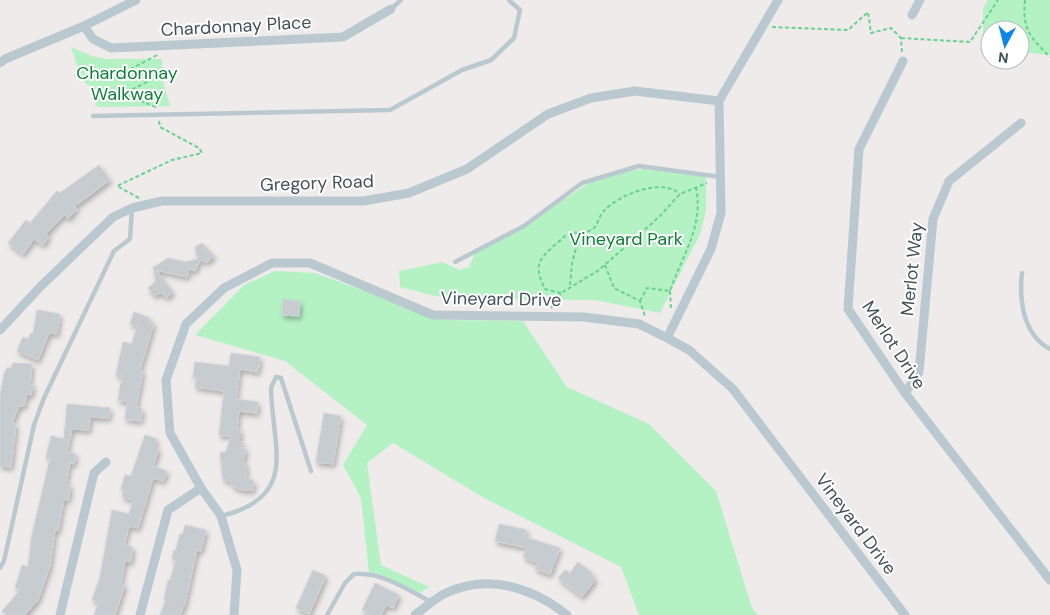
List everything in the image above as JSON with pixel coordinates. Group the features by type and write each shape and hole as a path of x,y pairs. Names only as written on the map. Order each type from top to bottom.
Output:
{"street":[{"path":"0,63 5,59 84,26 136,0"},
{"path":"667,338 712,249 721,213 719,101 778,0"},
{"path":"912,15 920,0"},
{"name":"Chardonnay Place","path":"84,26 93,39 111,48 342,37 391,9"},
{"name":"Merlot Drive","path":"903,61 859,149 848,309 905,393 1050,580"},
{"name":"Gregory Road","path":"0,330 41,286 113,217 132,208 162,201 364,201 410,193 468,169 548,114 591,98 635,91 719,101"},
{"name":"Merlot Way","path":"905,393 918,372 933,219 949,181 1021,123"},
{"name":"Vineyard Drive","path":"234,615 237,570 221,516 201,488 170,433 166,380 186,324 224,288 272,263 310,264 433,315 584,317 639,324 689,350 733,389 904,615"},
{"path":"60,615 94,473 106,462"},
{"path":"140,615 168,510 201,488"},
{"path":"415,615 446,593 473,584 496,584 520,588 548,600 567,615"}],"lane":[{"path":"391,9 401,0"},
{"path":"94,116 390,110 462,70 491,60 514,38 520,10 509,0"},
{"path":"455,262 524,226 582,183 639,166 721,177"},
{"path":"0,568 4,561 34,425 44,398 114,250 130,238 132,208"},
{"path":"1022,273 1019,295 1026,319 1035,338 1050,349"},
{"path":"221,516 244,511 262,499 271,483 277,466 271,388 276,378 281,378 311,471"},
{"path":"327,615 345,583 354,574 366,573 383,577 433,602"}],"path":[{"path":"900,38 970,42 998,0"},
{"path":"1026,0 1024,18 1030,38 1050,57"},
{"path":"763,26 848,30 868,12 871,33 892,28 900,38 903,61"},
{"path":"143,205 139,197 117,186 172,160 202,153 199,148 160,127 157,108 123,94 157,77 129,70 161,53 161,46"},
{"path":"546,317 560,293 570,285 599,270 659,217 680,194 721,177"},
{"path":"560,293 545,289 537,274 539,262 547,251 568,234 580,234 594,228 603,212 620,198 651,187 676,190 680,194"},
{"path":"646,328 640,301 647,288 670,291 690,246 698,218 696,188"},
{"path":"570,285 572,263 580,234"},
{"path":"605,264 614,288 640,301"}],"green space":[{"path":"988,0 1050,0 1050,55 1030,53 1030,20 983,20 983,9"},
{"name":"Chardonnay Walkway","path":"71,47 92,56 106,59 162,59 162,77 170,106 99,107 95,105 99,93 82,80"},
{"name":"Vineyard Park","path":"643,169 706,175 706,210 701,232 660,313 595,300 462,299 435,296 400,287 399,271 443,262 459,270 469,267 476,251 528,223 589,183 629,171"},
{"path":"275,271 315,273 444,320 523,321 567,387 649,424 716,491 752,608 758,615 639,615 621,567 484,498 393,443 367,463 381,565 429,587 420,593 384,576 369,572 361,498 343,465 367,425 285,361 195,335 244,285"}],"building":[{"path":"99,165 110,180 74,207 77,209 68,219 64,215 46,234 49,237 43,245 34,239 23,254 8,243 26,220 30,223 57,191 60,193"},
{"path":"202,243 214,256 207,262 200,260 195,271 189,269 187,277 156,270 173,292 166,298 162,293 154,295 148,288 156,281 153,266 168,258 185,262 198,259 195,247"},
{"path":"283,299 300,301 299,316 282,315"},
{"path":"37,310 60,314 57,334 49,333 38,360 17,351 23,337 28,339 31,333 33,334"},
{"path":"134,312 150,318 149,321 154,323 140,370 143,371 136,407 142,408 141,421 125,419 127,402 118,400 122,376 116,375 123,342 132,344 137,326 130,324"},
{"path":"231,353 260,357 258,372 240,369 236,399 258,402 257,413 239,411 237,429 241,430 239,441 242,442 242,447 246,449 243,461 246,463 246,478 254,481 253,490 242,490 232,486 232,482 223,479 220,452 226,452 231,436 219,435 224,391 195,387 197,378 193,377 195,362 229,366"},
{"path":"13,363 32,364 30,384 34,386 31,395 27,394 24,406 19,406 12,423 16,424 11,467 0,466 0,396 4,374 7,368 11,368"},
{"path":"67,404 110,408 109,418 90,417 89,430 72,429 67,452 76,454 74,464 70,463 66,484 71,486 68,500 64,499 58,531 55,530 50,566 38,600 25,615 7,615 2,611 21,589 15,588 22,565 28,567 32,535 50,459 46,458 51,436 64,439"},
{"path":"324,413 341,416 333,464 316,462"},
{"path":"145,435 157,439 154,447 159,449 153,466 167,471 163,481 153,478 138,528 129,526 124,546 133,547 131,562 125,561 121,584 125,585 115,615 94,615 99,602 92,600 100,577 112,510 129,514 133,500 122,497 124,490 121,489 125,475 131,476"},
{"path":"499,524 527,530 525,537 560,548 550,574 535,569 538,563 523,557 527,548 495,541"},
{"path":"185,525 206,530 201,551 197,550 185,604 180,615 160,615 166,600 164,600 168,580 170,580 176,560 172,559 174,550 176,550 180,534 183,534"},
{"path":"578,562 592,573 591,575 596,579 582,597 558,578 565,570 570,573"},
{"path":"313,570 326,576 309,614 296,608"},
{"path":"375,583 399,595 393,608 386,605 381,615 372,615 362,610"}]}
